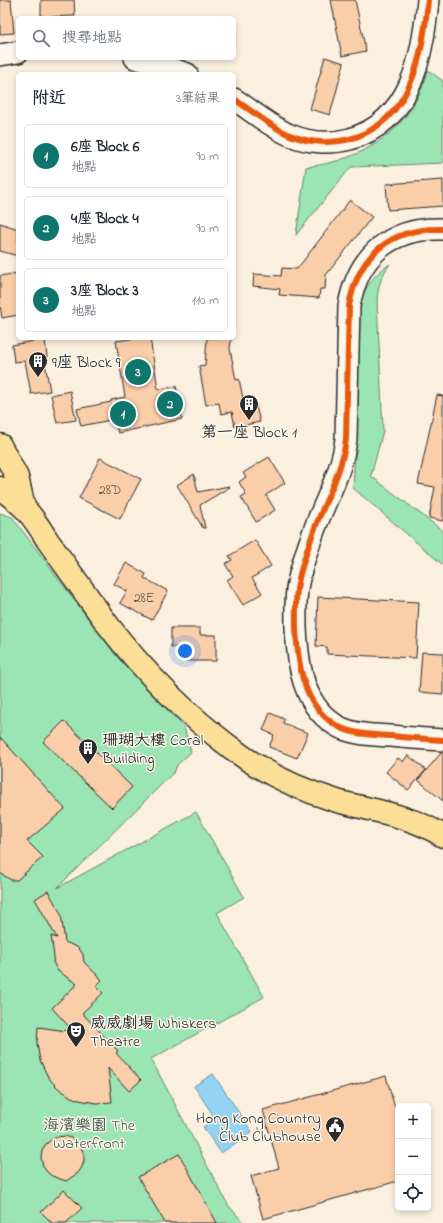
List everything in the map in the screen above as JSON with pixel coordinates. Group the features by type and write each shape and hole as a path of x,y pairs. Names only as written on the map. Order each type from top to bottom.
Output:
{"main road":[{"path":"0,445 17,477 24,507"},
{"path":"0,488 24,507 108,624 136,660 172,696 214,734 236,751 271,773 314,793 338,801 412,820 443,836"}],"street":[{"path":"236,100 278,129 303,139 317,142 330,142 357,137 370,131 382,123 392,113 408,90 419,58 423,40 428,0"},
{"path":"0,55 16,52"},
{"path":"143,60 181,72"},
{"path":"443,229 420,230 401,234 378,249 369,258 362,269 351,293 349,306 346,439 344,452 337,476 316,524 304,560 298,583 296,617 298,656 306,690 316,708 332,723 342,728 363,734 443,740"}],"green space":[{"path":"428,70 443,81 443,163 351,167 296,235 306,167 328,163 348,157 366,149 383,138 398,125 410,109 421,91"},
{"path":"390,264 380,282 377,301 383,431 371,476 443,531 443,565 353,488 356,436 359,307 370,282"},
{"name":"海濱樂園 The Waterfront","path":"0,513 12,517 118,658 184,727 191,752 177,765 175,771 57,888 196,812 244,897 217,913 264,997 151,1059 228,1205 244,1223 0,1223"}],"water":[{"path":"213,1074 252,1132 221,1153 203,1127 215,1118 194,1086"}],"building":[{"path":"0,0 11,0 14,33 0,34"},
{"path":"41,0 74,0 75,16 41,16"},
{"path":"331,0 355,0 366,51 342,56"},
{"path":"325,57 344,63 330,115 310,109"},
{"path":"443,180 443,206 388,210 386,184"},
{"path":"350,200 372,217 326,275 325,289 320,289 319,298 279,295 280,289 253,286 254,274 281,276 282,268 297,269"},
{"path":"0,223 16,228 16,255 0,251"},
{"path":"16,273 16,315 2,318 0,305 0,276"},
{"path":"45,340 47,357 44,358 50,391 31,394 25,361 14,362 12,345"},
{"path":"150,340 158,389 176,386 182,419 118,433 115,419 81,426 77,409 111,402 111,400 125,397 116,341"},
{"path":"207,340 231,340 230,349 236,380 239,379 245,408 256,406 260,422 235,427 232,412 221,414 219,403 206,405 199,366 205,365"},
{"path":"70,391 76,420 57,423 51,395"},
{"path":"437,395 443,396 443,521 429,518 435,487 418,484"},
{"path":"269,457 285,483 266,495 275,510 256,522 241,497 246,494 239,482 246,477 243,473"},
{"path":"100,458 141,479 120,519 79,498"},
{"path":"194,474 198,492 230,487 200,505 205,528 203,528 177,485"},
{"path":"255,540 271,566 252,578 262,593 243,605 227,580 233,576 225,564 232,560 229,556"},
{"path":"126,563 146,574 144,578 168,591 152,620 120,603 127,591 114,584"},
{"path":"318,597 419,602 416,658 327,654 327,647 316,646"},
{"path":"171,628 200,628 200,635 216,635 216,661 185,661 185,647 171,647"},
{"path":"422,652 443,653 443,694 419,692"},
{"path":"270,713 284,719 283,723 308,733 297,758 269,747 274,735 263,730"},
{"name":"珊瑚大樓 Coral Building","path":"64,721 132,787 112,808 43,742"},
{"path":"0,737 65,809 27,841 43,857 17,880 11,880 0,873"},
{"path":"443,752 443,801 418,780"},
{"path":"408,755 426,770 408,790 386,772 398,758 403,762"},
{"name":"威威劇場 Whiskers Theatre","path":"48,891 61,914 65,942 77,947 81,951 84,962 102,980 96,986 103,993 82,1013 118,1051 116,1053 141,1080 129,1091 108,1068 112,1102 96,1103 71,1097 52,1082 40,1060 37,1044 38,1027 74,1032 52,1008 77,984 58,971 53,962 54,956 51,936 57,938 35,899"},
{"name":"Hong Kong Country Club Clubhouse","path":"386,1076 395,1108 395,1182 263,1219 251,1176 279,1168 263,1110"},
{"path":"65,1136 77,1142 84,1154 84,1161 78,1173 66,1181 52,1176 47,1172 43,1166 41,1158 45,1145 57,1137"},
{"path":"179,1154 217,1223 165,1223 138,1177"},
{"path":"64,1190 82,1208 66,1223 52,1223 41,1212"}],"cycle path":[{"path":"236,100 276,128 297,138 305,140 320,142 343,141 371,130 388,117 401,102 410,83 422,42 428,0"},
{"path":"443,229 408,233 393,239 380,248 369,259 360,272 353,288 349,306 346,439 344,452 336,477 315,526 299,577 296,600 296,628 301,671 311,698 318,710 328,720 341,728 360,733 443,740"}],"place":[{"name":"3座 Block 3","path":"138,372"},
{"name":"9座 Block 9","path":"38,378"},
{"name":"4座 Block 4","path":"170,404"},
{"name":"6座 Block 6","path":"123,414"},
{"name":"第一座 Block 1","path":"249,421"},
{"name":"珊瑚大樓 Coral Building","path":"88,765"},
{"name":"威威劇場 Whiskers Theatre","path":"76,1048"},
{"name":"Hong Kong Country Club Clubhouse","path":"335,1143"}]}
